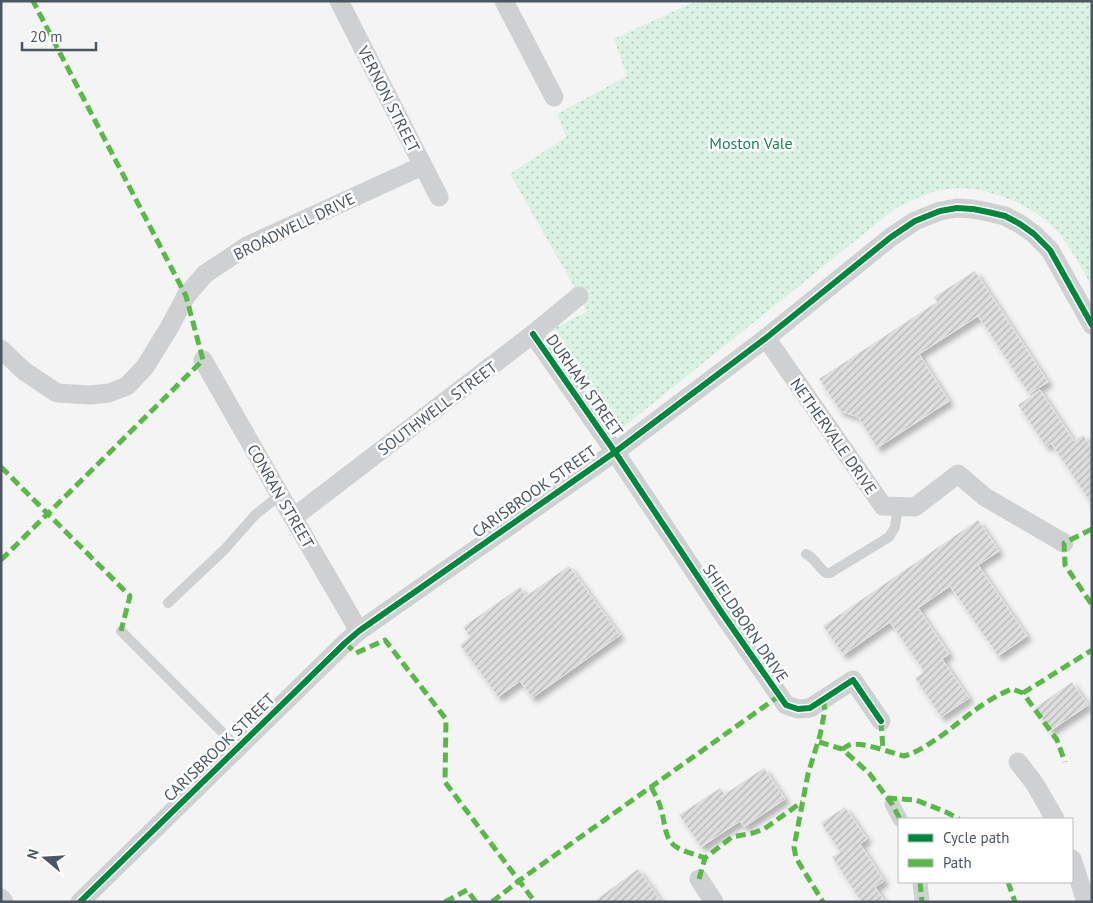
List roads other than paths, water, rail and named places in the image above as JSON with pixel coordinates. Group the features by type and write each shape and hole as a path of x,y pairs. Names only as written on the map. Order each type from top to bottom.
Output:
{"street":[{"name":"VERNON STREET","path":"339,1 439,197"},
{"path":"504,1 554,97"},
{"name":"BROADWELL DRIVE","path":"1,349 24,371 57,393 110,394 127,386 145,367 186,296 205,274 247,246 422,166"},
{"name":"CARISBROOK STREET","path":"80,902 359,631 615,452 766,338 891,237 915,221 940,211 957,208 973,209 1005,216 1020,224 1034,234 1050,250 1092,325"},
{"name":"SOUTHWELL STREET","path":"294,517 533,334 579,296"},
{"name":"DURHAM STREET","path":"533,334 615,452"},
{"name":"NETHERVALE DRIVE","path":"766,338 883,506 898,507"},
{"name":"CONRAN STREET","path":"203,360 359,631"},
{"name":"SHIELDBORN DRIVE","path":"615,452 722,613 786,705 798,709 810,708 853,680 881,721"},
{"path":"898,507 914,507 958,474 985,497 1064,543"},
{"path":"1018,762 1035,784 1053,818"},
{"path":"892,804 899,818"},
{"path":"1073,862 1086,902"},
{"path":"699,878 714,902"},
{"path":"920,883 922,902"},
{"path":"1,898 4,902"}],"lane":[{"path":"168,602 224,550 256,515 280,495"},
{"path":"806,554 810,556 820,569 830,573 889,537 895,527 898,507"},
{"path":"121,630 238,748"}],"park label":[{"name":"Moston Vale","path":"751,143"}]}
